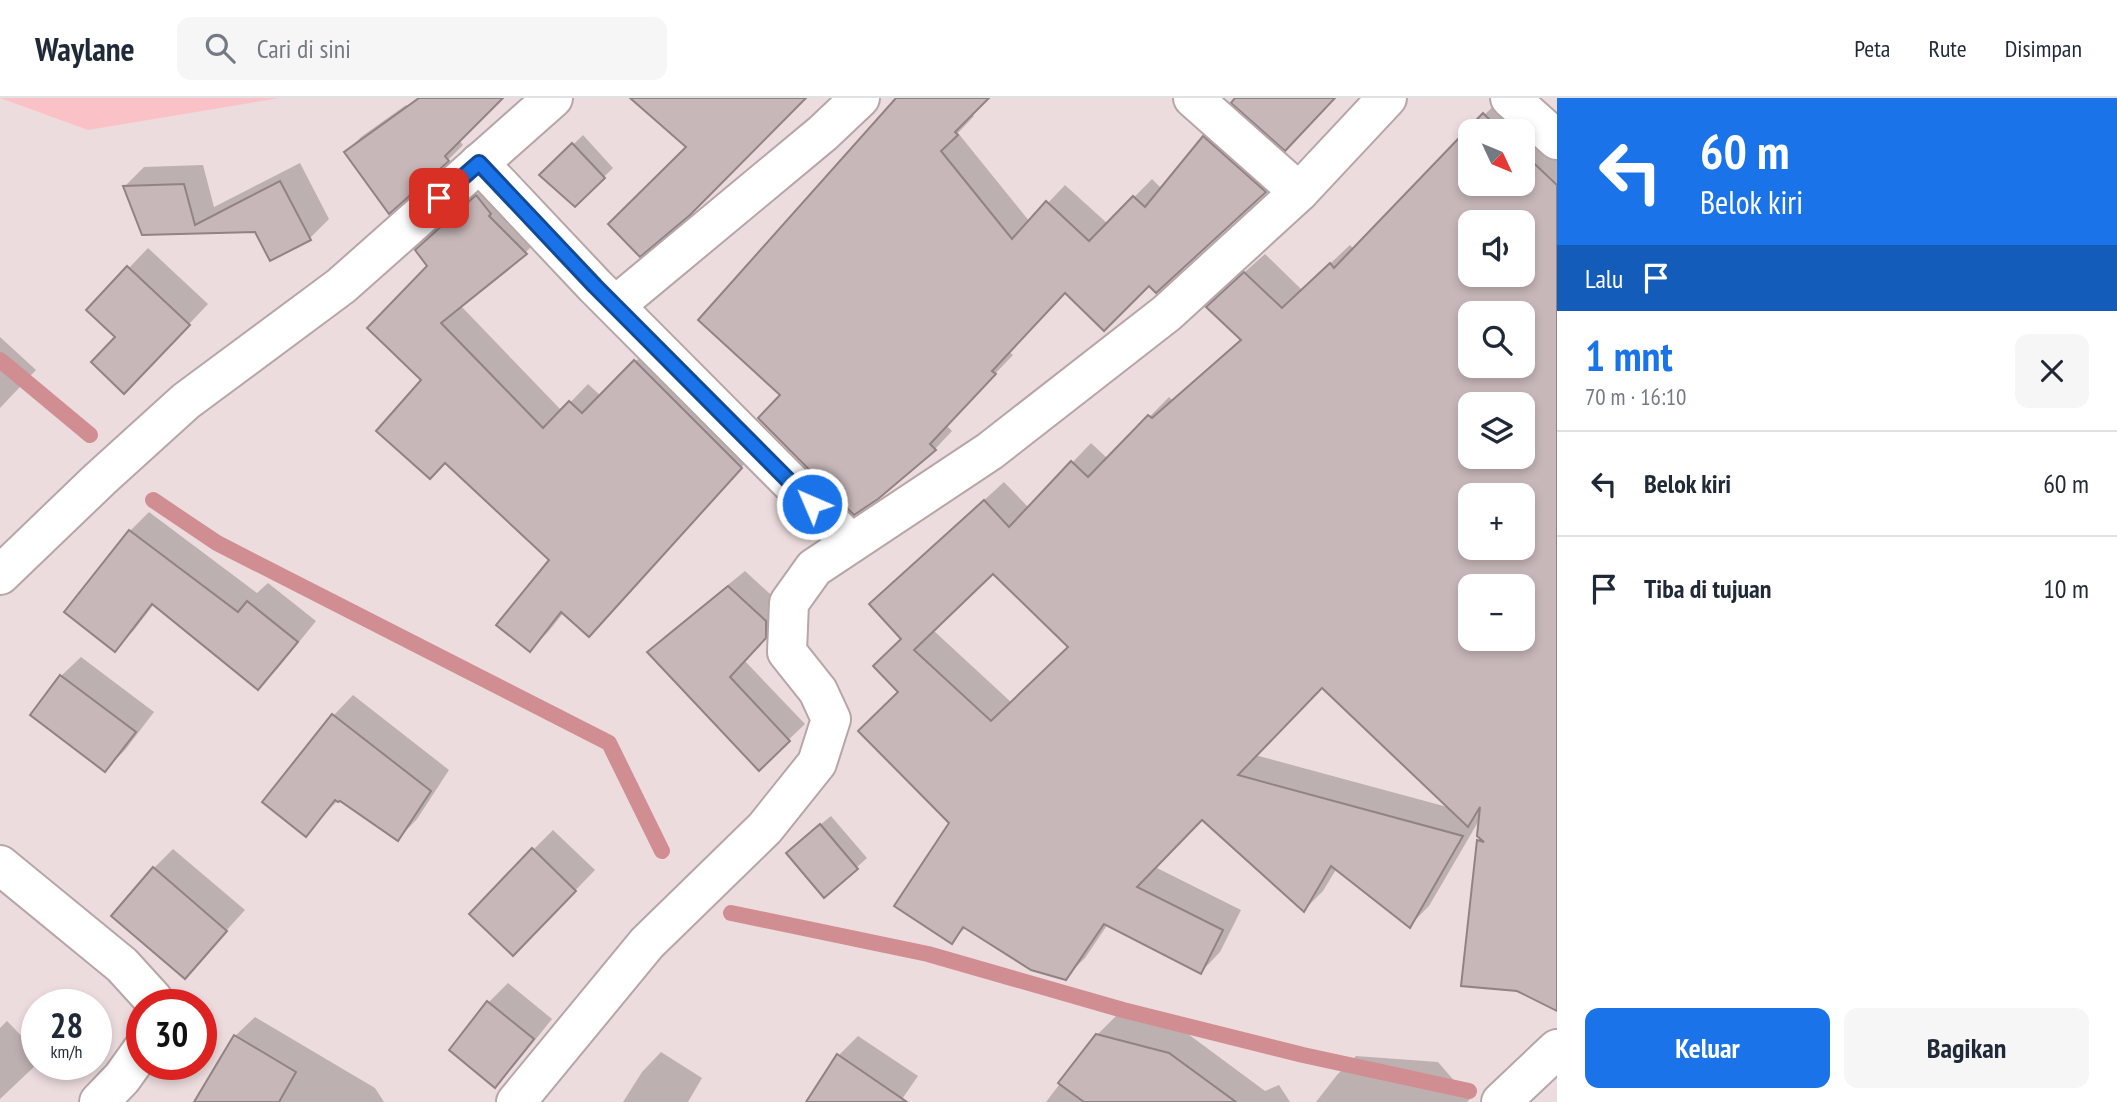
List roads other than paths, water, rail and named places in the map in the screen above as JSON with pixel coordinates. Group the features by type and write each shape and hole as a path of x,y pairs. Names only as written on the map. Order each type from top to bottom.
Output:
{"street":[{"path":"0,575 186,401 341,286 552,98"},
{"path":"616,305 823,133 860,98"},
{"path":"1193,98 1299,192"},
{"path":"516,1102 648,943 765,828 817,763 831,719 818,691 787,652 789,603 814,568 990,451 1167,313 1299,192 1387,98"},
{"path":"1510,98 1557,139"},
{"path":"479,163 595,286 851,544"},
{"path":"0,865 122,965 144,989"},
{"path":"1501,1102 1549,1057"},
{"path":"99,1102 126,1072"}],"waterway":[{"path":"0,360 90,435"},
{"path":"153,500 217,543 609,743 662,851"},
{"path":"731,913 928,954 1123,1010 1303,1055 1469,1091"}]}
